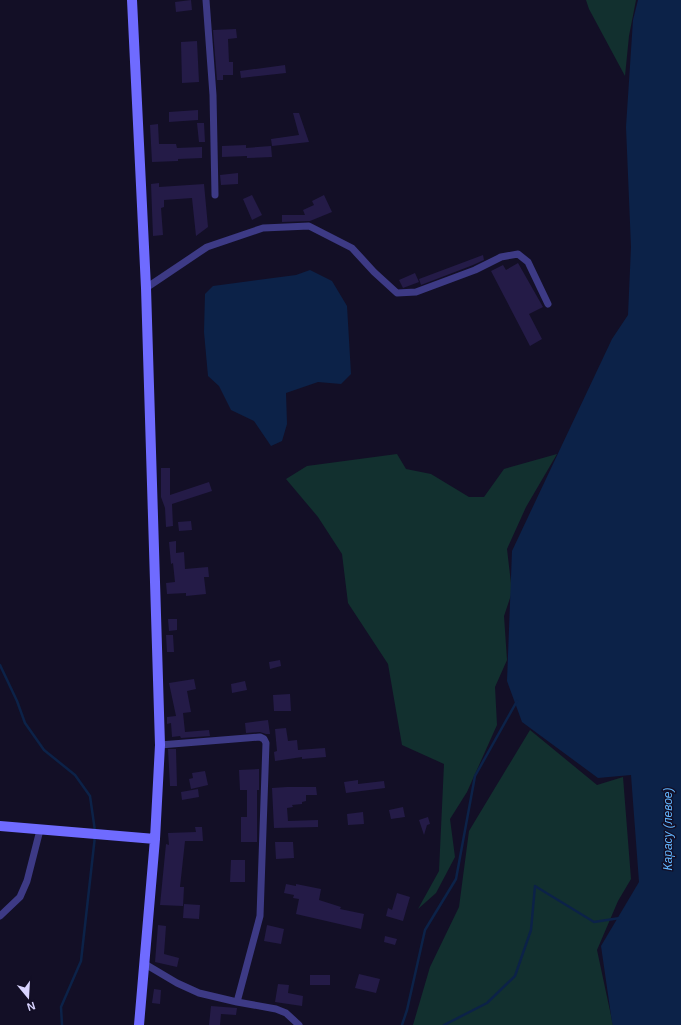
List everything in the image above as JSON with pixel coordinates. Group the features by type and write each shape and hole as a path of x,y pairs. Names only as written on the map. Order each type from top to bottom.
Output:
{"main road":[{"path":"132,0 146,288 160,745 155,839 139,1025"},
{"path":"0,826 155,839"}],"street":[{"path":"206,0 213,95 215,195"},
{"path":"146,288 207,247 263,228 309,226 352,248 374,272 398,293 416,292 475,270 501,257 518,254 528,262 548,304"},
{"path":"160,745 260,737 264,739 266,743 260,916 236,1002"},
{"path":"0,916 20,897 27,881 40,830"},
{"path":"145,964 177,983 199,993 236,1002 276,1009 286,1013 299,1025"}],"green space":[{"path":"586,0 636,0 629,36 625,76 589,9"},
{"path":"397,454 406,469 431,474 469,497 484,497 504,469 557,454 526,507 507,549 512,592 504,616 507,660 495,687 497,725 467,792 450,819 455,857 436,893 418,909 439,871 444,764 402,745 388,664 348,603 342,554 318,517 286,479 307,466"},
{"path":"530,730 597,785 623,777 631,879 618,901 597,950 613,1025 413,1025 430,967 459,907 469,831"}],"water":[{"name":"Карасу (левое)","path":"638,0 681,0 681,1025 613,1025 612,1022 601,946 639,882 631,775 598,778 522,722 507,681 512,551 612,339 628,315 631,247 626,127 633,20"},
{"path":"310,270 332,281 347,306 351,374 341,384 318,382 286,393 287,424 282,441 271,446 254,421 231,410 219,386 208,376 204,332 205,294 213,286 296,275"}],"building":[{"path":"191,0 192,10 176,12 175,2"},
{"path":"236,29 237,38 228,39 229,62 233,62 233,75 223,75 223,80 217,80 213,30"},
{"path":"197,41 199,82 182,83 181,42"},
{"path":"285,65 286,73 241,78 240,71"},
{"path":"198,110 198,120 169,122 169,112"},
{"path":"293,113 299,113 309,142 272,146 271,139 299,135"},
{"path":"197,123 204,123 205,142 199,142"},
{"path":"158,124 159,144 176,144 177,148 202,147 202,158 152,162 150,125"},
{"path":"246,145 246,148 271,146 272,157 222,157 222,146"},
{"path":"238,173 238,184 221,185 220,175"},
{"path":"159,183 159,187 204,184 208,227 196,236 192,198 164,200 164,207 161,208 163,235 153,236 151,184"},
{"path":"252,195 262,215 252,220 243,199"},
{"path":"324,195 332,212 310,221 282,222 282,215 305,215 303,210 314,205 312,201"},
{"path":"483,255 484,260 421,285 419,279"},
{"path":"518,263 543,307 529,314 542,339 530,346 491,271 503,265 506,270"},
{"path":"415,273 419,282 403,288 399,280"},
{"path":"161,468 170,468 170,495 209,482 212,491 172,504 173,526 166,527 165,508 161,497"},
{"path":"191,521 192,530 179,531 178,522"},
{"path":"176,541 176,553 184,552 185,569 208,567 209,577 204,577 206,594 186,596 186,593 167,594 166,583 175,582 173,563 171,564 169,542"},
{"path":"168,619 177,619 177,630 169,631"},
{"path":"166,635 173,635 174,652 167,652"},
{"path":"280,660 281,666 270,669 269,662"},
{"path":"194,679 196,689 187,691 191,712 183,713 185,732 209,730 210,736 181,738 180,736 172,737 171,723 167,724 167,717 176,716 169,683"},
{"path":"245,681 247,690 232,693 231,684"},
{"path":"290,694 291,711 274,711 273,695"},
{"path":"268,720 270,734 260,732 246,733 245,723"},
{"path":"286,728 288,741 297,740 298,750 325,748 326,757 302,759 302,757 275,761 274,752 277,751 275,729"},
{"path":"168,749 176,749 177,786 170,786"},
{"path":"259,769 259,790 257,790 257,842 241,842 241,817 247,817 247,790 240,790 239,770"},
{"path":"205,771 208,785 191,789 189,779 193,778 192,773"},
{"path":"358,780 358,784 384,781 385,788 346,793 344,782"},
{"path":"316,787 317,795 306,795 306,801 302,802 302,804 292,805 293,807 287,808 288,821 318,820 318,827 274,828 272,788"},
{"path":"198,789 199,797 182,800 181,792"},
{"path":"403,807 405,817 391,819 389,810"},
{"path":"363,812 364,824 348,825 347,814"},
{"path":"428,817 430,824 427,825 424,835 419,820"},
{"path":"195,827 202,827 203,841 185,841 180,887 184,887 183,906 160,905 166,844 169,845 168,833 196,832"},
{"path":"275,842 293,842 294,858 276,859"},
{"path":"231,860 245,860 245,882 230,882"},
{"path":"286,884 296,886 296,884 321,889 319,900 341,907 340,909 364,914 361,929 296,914 299,899 293,898 294,895 284,893"},
{"path":"397,893 410,897 403,921 386,916 388,908 392,910"},
{"path":"184,904 200,905 199,919 183,918"},
{"path":"158,925 166,926 164,954 179,958 177,967 155,962"},
{"path":"267,925 284,929 281,944 264,941"},
{"path":"385,936 397,939 395,945 384,942"},
{"path":"359,974 380,979 376,993 355,988"},
{"path":"310,975 330,975 330,985 310,985"},
{"path":"278,984 289,985 288,993 303,996 302,1006 275,1002"},
{"path":"154,989 161,990 160,1004 152,1003"},
{"path":"211,1006 237,1008 236,1015 221,1014 220,1025 209,1025"}],"waterway":[{"path":"0,665 17,701 25,723 44,750 75,775 90,796 95,831"},
{"path":"402,1025 407,1010 425,930 456,879 475,776 517,701"},
{"path":"62,1025 61,1007 81,961 95,836"},
{"path":"444,1025 487,1003 515,976 531,930 535,886 594,922 620,918"}]}
